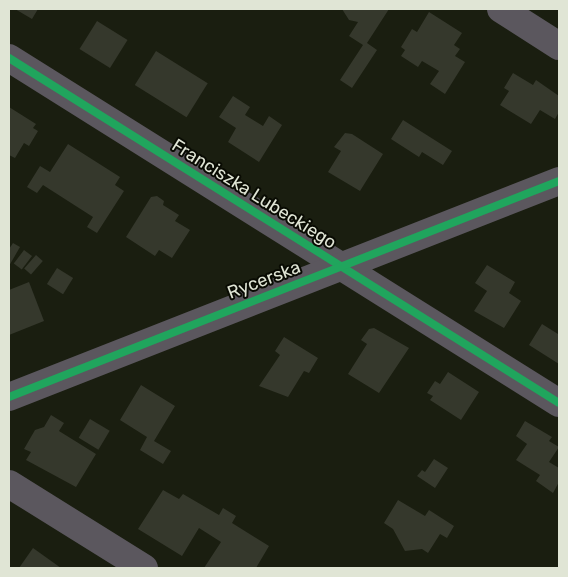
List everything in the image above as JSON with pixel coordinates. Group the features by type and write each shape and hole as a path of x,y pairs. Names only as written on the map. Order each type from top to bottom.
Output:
{"street":[{"path":"501,9 559,46"},
{"name":"Franciszka Lubeckiego","path":"9,58 559,403"},
{"name":"Rycerska","path":"9,397 559,181"},
{"path":"9,484 144,568"}],"building":[{"path":"15,9 38,9 32,19"},
{"path":"342,9 389,9 367,43 377,50 352,88 340,80 363,45 349,36 358,22 349,20"},
{"path":"429,12 462,33 454,45 460,49 455,56 465,62 445,94 430,84 439,71 422,61 418,67 401,56 405,50 401,47 412,29 417,32"},
{"path":"97,21 128,40 110,68 80,49"},
{"path":"156,51 208,83 187,117 135,85"},
{"path":"513,73 533,85 536,80 559,96 559,112 555,119 540,110 531,124 500,105 509,91 504,88"},
{"path":"233,96 250,107 245,115 263,126 269,116 282,125 259,162 228,142 236,128 219,117"},
{"path":"9,107 36,124 33,128 38,131 29,146 24,143 15,158 9,155"},
{"path":"403,120 452,151 443,165 422,152 419,157 391,139"},
{"path":"345,133 352,134 383,154 360,191 328,172 341,151 334,147"},
{"path":"68,144 120,177 115,185 124,191 97,233 87,227 93,217 43,185 37,193 27,187 40,166 50,172"},
{"path":"157,196 164,201 163,205 179,215 175,221 190,230 172,258 159,250 155,256 126,237 151,197"},
{"path":"13,243 20,247 9,266 9,249"},
{"path":"24,250 32,256 22,270 14,264"},
{"path":"36,255 43,261 31,274 24,269"},
{"path":"487,265 515,282 509,293 521,301 504,328 474,311 487,291 475,283"},
{"path":"57,268 73,278 63,294 47,284"},
{"path":"29,282 44,321 9,335 9,290"},
{"path":"542,324 558,334 559,331 559,364 529,345"},
{"path":"374,328 409,348 379,393 348,374 367,344 361,340 369,329"},
{"path":"284,337 318,358 309,373 304,371 288,397 259,386 280,355 275,351"},
{"path":"448,372 479,392 461,420 430,400 433,396 427,393 435,381 440,384"},
{"path":"141,385 175,406 154,441 171,451 163,464 140,450 147,437 120,420"},
{"path":"51,415 64,423 59,431 96,454 76,487 26,460 31,452 24,449 35,430 44,427"},
{"path":"90,419 110,431 98,450 79,438"},
{"path":"525,421 552,437 549,441 559,447 549,462 559,468 559,482 553,493 536,481 540,475 516,460 527,444 516,436"},
{"path":"434,459 448,468 435,488 417,476 422,470 425,472"},
{"path":"163,490 179,499 183,494 219,515 223,508 236,516 232,523 269,546 256,568 204,568 221,542 199,528 182,556 138,529"},
{"path":"398,500 425,516 429,510 454,526 447,538 440,534 428,553 422,549 405,551 393,529 384,523"},
{"path":"33,548 61,568 19,568"}],"cycle path":[{"path":"9,58 559,403"},
{"path":"9,397 559,181"}]}
